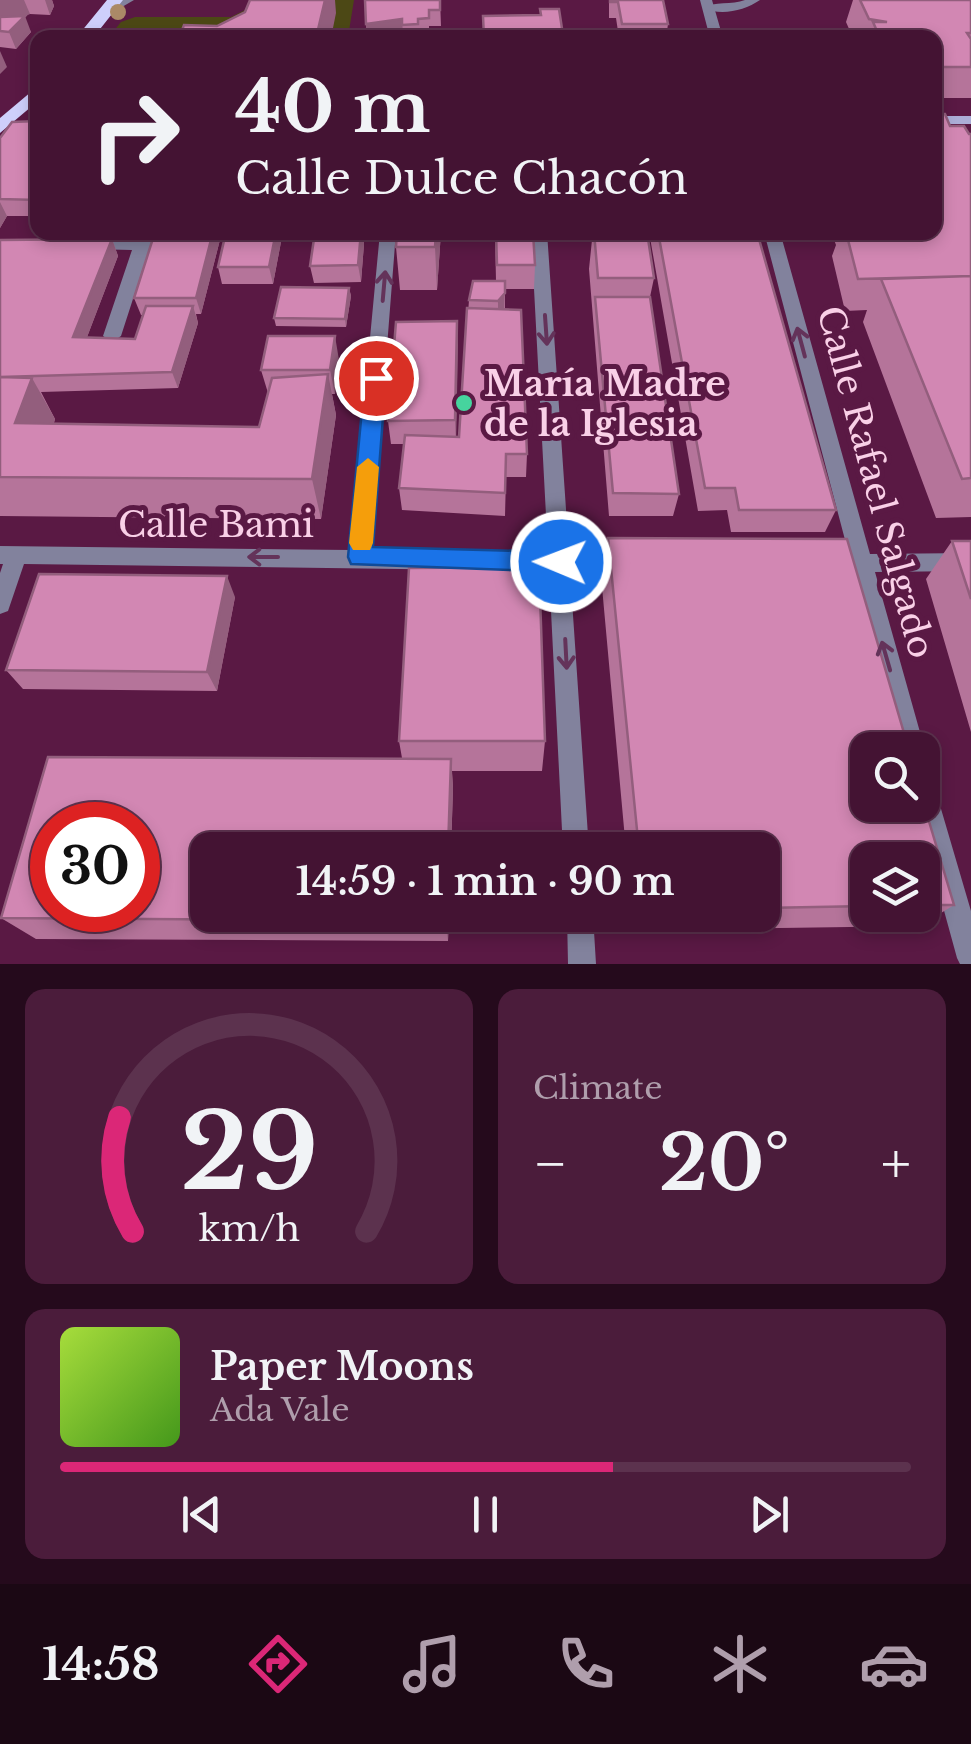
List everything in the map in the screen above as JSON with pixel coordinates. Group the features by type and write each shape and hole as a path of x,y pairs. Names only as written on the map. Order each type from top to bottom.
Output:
{"main road":[{"path":"91,30 111,6"},
{"path":"3,124 30,99"}],"street":[{"path":"707,4 715,30"},
{"path":"942,120 971,120"},
{"path":"3,124 30,122"},
{"path":"69,244 129,240"},
{"path":"112,336 144,240"},
{"path":"360,557 387,240"},
{"path":"540,240 575,832"},
{"name":"Calle Rafael Salgado","path":"774,240 908,732"},
{"path":"0,604 8,556"},
{"name":"Calle Bami","path":"8,556 661,563"},
{"path":"801,564 971,562"},
{"path":"932,822 971,958"},
{"path":"581,932 582,964"}],"lane":[{"path":"111,6 129,0"},
{"path":"707,4 736,8 756,0"}],"shaded area":[{"path":"265,0 354,0 349,30 114,30 121,22 135,17 231,17"}],"building":[{"path":"250,0 325,0 318,30 182,30 184,25 217,26 245,12"},
{"path":"365,0 440,0 440,10 429,10 429,18 418,19 418,24 402,25 402,19 366,24"},
{"path":"610,0 663,0 668,24 622,24 618,2"},
{"path":"860,0 971,0 971,33 967,33 971,39 971,67 942,67 942,30 876,30 873,22 887,22 869,19"},
{"path":"540,9 559,9 562,30 484,30 483,16 541,15"},
{"path":"25,16 9,32 0,31 0,17"},
{"path":"945,114 950,126 964,126 971,134 971,276 858,279 848,240 942,240"},
{"path":"30,121 30,200 0,199 0,138 12,122"},
{"path":"0,240 112,240 73,337 135,339 146,306 193,306 172,372 0,377"},
{"path":"152,240 211,240 196,298 134,298"},
{"path":"224,240 274,240 269,267 218,267"},
{"path":"314,240 360,240 358,265 310,266"},
{"path":"396,240 435,240 435,247 396,247"},
{"path":"496,240 533,240 535,265 497,265"},
{"path":"595,240 648,240 654,278 598,278"},
{"path":"659,240 759,240 836,510 739,510 735,488 705,488"},
{"path":"971,276 971,478 962,479 881,279"},
{"path":"473,281 505,281 505,293 498,301 469,300"},
{"path":"281,287 349,288 345,319 274,318"},
{"path":"595,297 650,297 679,494 613,493"},
{"path":"467,308 521,310 527,454 506,454 505,493 399,488 405,435 459,437"},
{"path":"457,321 455,420 388,421 396,322"},
{"path":"268,336 335,336 330,370 261,370"},
{"path":"328,374 312,479 0,477 0,377 32,378 15,423 259,427 272,378"},
{"path":"608,538 847,539 904,732 850,732 850,822 929,822 935,842 850,842 850,906 780,908 780,832 637,832"},
{"path":"952,541 971,541 971,599"},
{"path":"539,567 545,741 399,741 409,568"},
{"path":"39,574 227,576 207,672 6,670"},
{"path":"48,757 451,759 449,832 190,832 190,919 160,919 160,802 35,802"},
{"path":"30,819 30,918 1,918"},
{"path":"940,858 954,905 940,905"}],"slow traffic":[{"path":"361,543 368,467"}],"place":[{"name":"María Madre de la Iglesia","path":"464,403"}],"route":[{"path":"376,378 360,557 561,562"}]}
